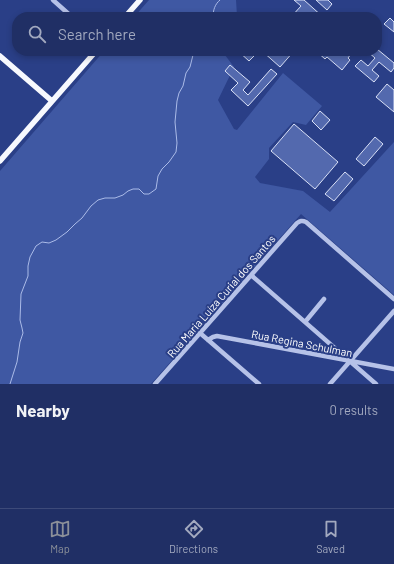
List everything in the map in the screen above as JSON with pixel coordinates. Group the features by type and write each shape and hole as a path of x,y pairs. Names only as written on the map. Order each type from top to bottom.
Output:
{"main road":[{"path":"130,12 140,0"},
{"path":"0,56 52,102"},
{"path":"1,159 92,56"}],"street":[{"path":"53,0 66,12"},
{"name":"Rua Maria Luíza Curial dos Santos","path":"155,384 251,275 301,221 306,222 394,299"},
{"path":"251,275 376,384"},
{"path":"305,322 324,299"},
{"path":"330,384 394,310"},
{"path":"200,333 259,384"},
{"name":"Rua Regina Schulman","path":"208,340 217,336 394,369"}],"shaded area":[{"path":"149,0 236,0 237,12 138,12"},
{"path":"100,56 226,56 234,67 218,100 234,129 237,130 283,73 322,106 306,125 293,122 269,148 269,159 255,177 260,183 303,191 330,212 394,142 394,295 301,214 151,384 0,384 0,171"}],"building":[{"path":"294,0 304,0 317,12 296,12 301,6"},
{"path":"316,0 328,0 332,4 327,10"},
{"path":"390,18 394,22 394,32 384,24"},
{"path":"382,53 394,63 394,68 391,72 379,62 372,70 379,76 374,82 355,66 361,60 368,66 375,58 373,56 382,56"},
{"path":"244,56 254,56 249,61"},
{"path":"268,56 290,56 280,67"},
{"path":"322,56 350,56 348,58 350,60 342,70 327,57 325,59"},
{"path":"230,65 250,82 243,90 248,95 271,69 277,74 248,106 231,90 238,83 225,71"},
{"path":"387,84 394,90 394,112 376,97"},
{"path":"320,111 330,120 321,130 312,121"},
{"path":"294,124 338,162 315,189 271,151"},
{"path":"375,137 383,144 364,166 356,159"},
{"path":"345,172 353,179 334,201 325,194"}],"waterway":[{"path":"213,12 220,0"},
{"path":"10,384 17,362 23,333 20,320 21,294 28,276 30,257 36,246 42,242 49,243 56,240 67,232 98,200 115,198 133,189 139,189 144,194 149,194 156,189 158,176 176,152 177,143 175,122 177,101 193,56"}]}
